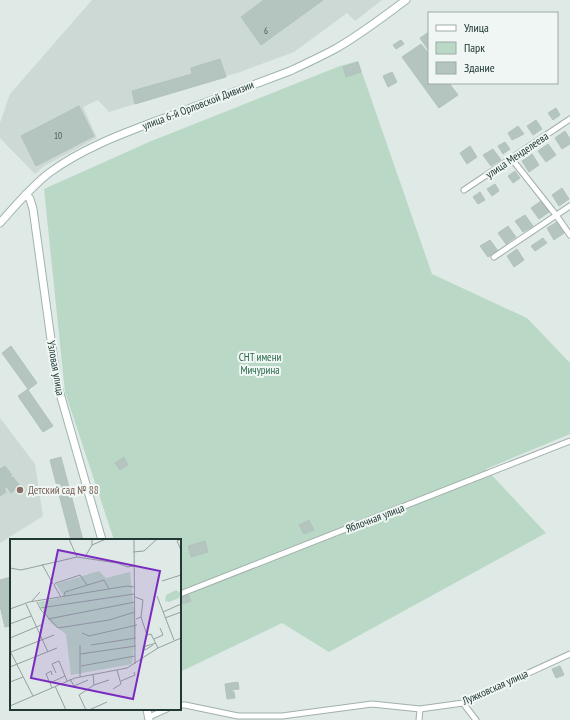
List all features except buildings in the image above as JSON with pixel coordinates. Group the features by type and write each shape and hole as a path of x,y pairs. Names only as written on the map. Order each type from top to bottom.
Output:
{"street":[{"name":"улица 6-й Орловской Дивизии","path":"0,223 26,194 48,174 83,152 134,130 290,71 336,49 406,0"},
{"name":"улица Менделеева","path":"464,190 570,119"},
{"path":"511,158 570,235"},
{"name":"Узловая улица","path":"26,194 30,199 33,209 57,383 102,539"},
{"path":"494,257 570,206"},
{"name":"Яблочная улица","path":"181,594 570,442"},
{"name":"Лужковская улица","path":"181,705 185,704 238,716 282,716 372,704 420,709 464,703 570,654"},
{"path":"464,703 476,720"},
{"path":"419,720 420,709"},
{"path":"149,719 165,710"}],"shaded area":[{"path":"92,0 382,0 355,21 347,13 294,52 240,72 109,112 98,100 83,107 97,138 44,166 35,174 0,138 0,123 10,94"},
{"name":"Детский сад № 88","path":"0,418 35,464 43,516 0,543"}],"green space":[{"name":"СНТ имени Мичурина","path":"358,61 432,274 527,318 570,363 570,434 486,469 546,533 329,652 282,623 181,672 181,539 114,539 65,392 44,189 149,142 340,66"}],"place":[{"name":"Детский сад № 88","path":"20,490"}]}
